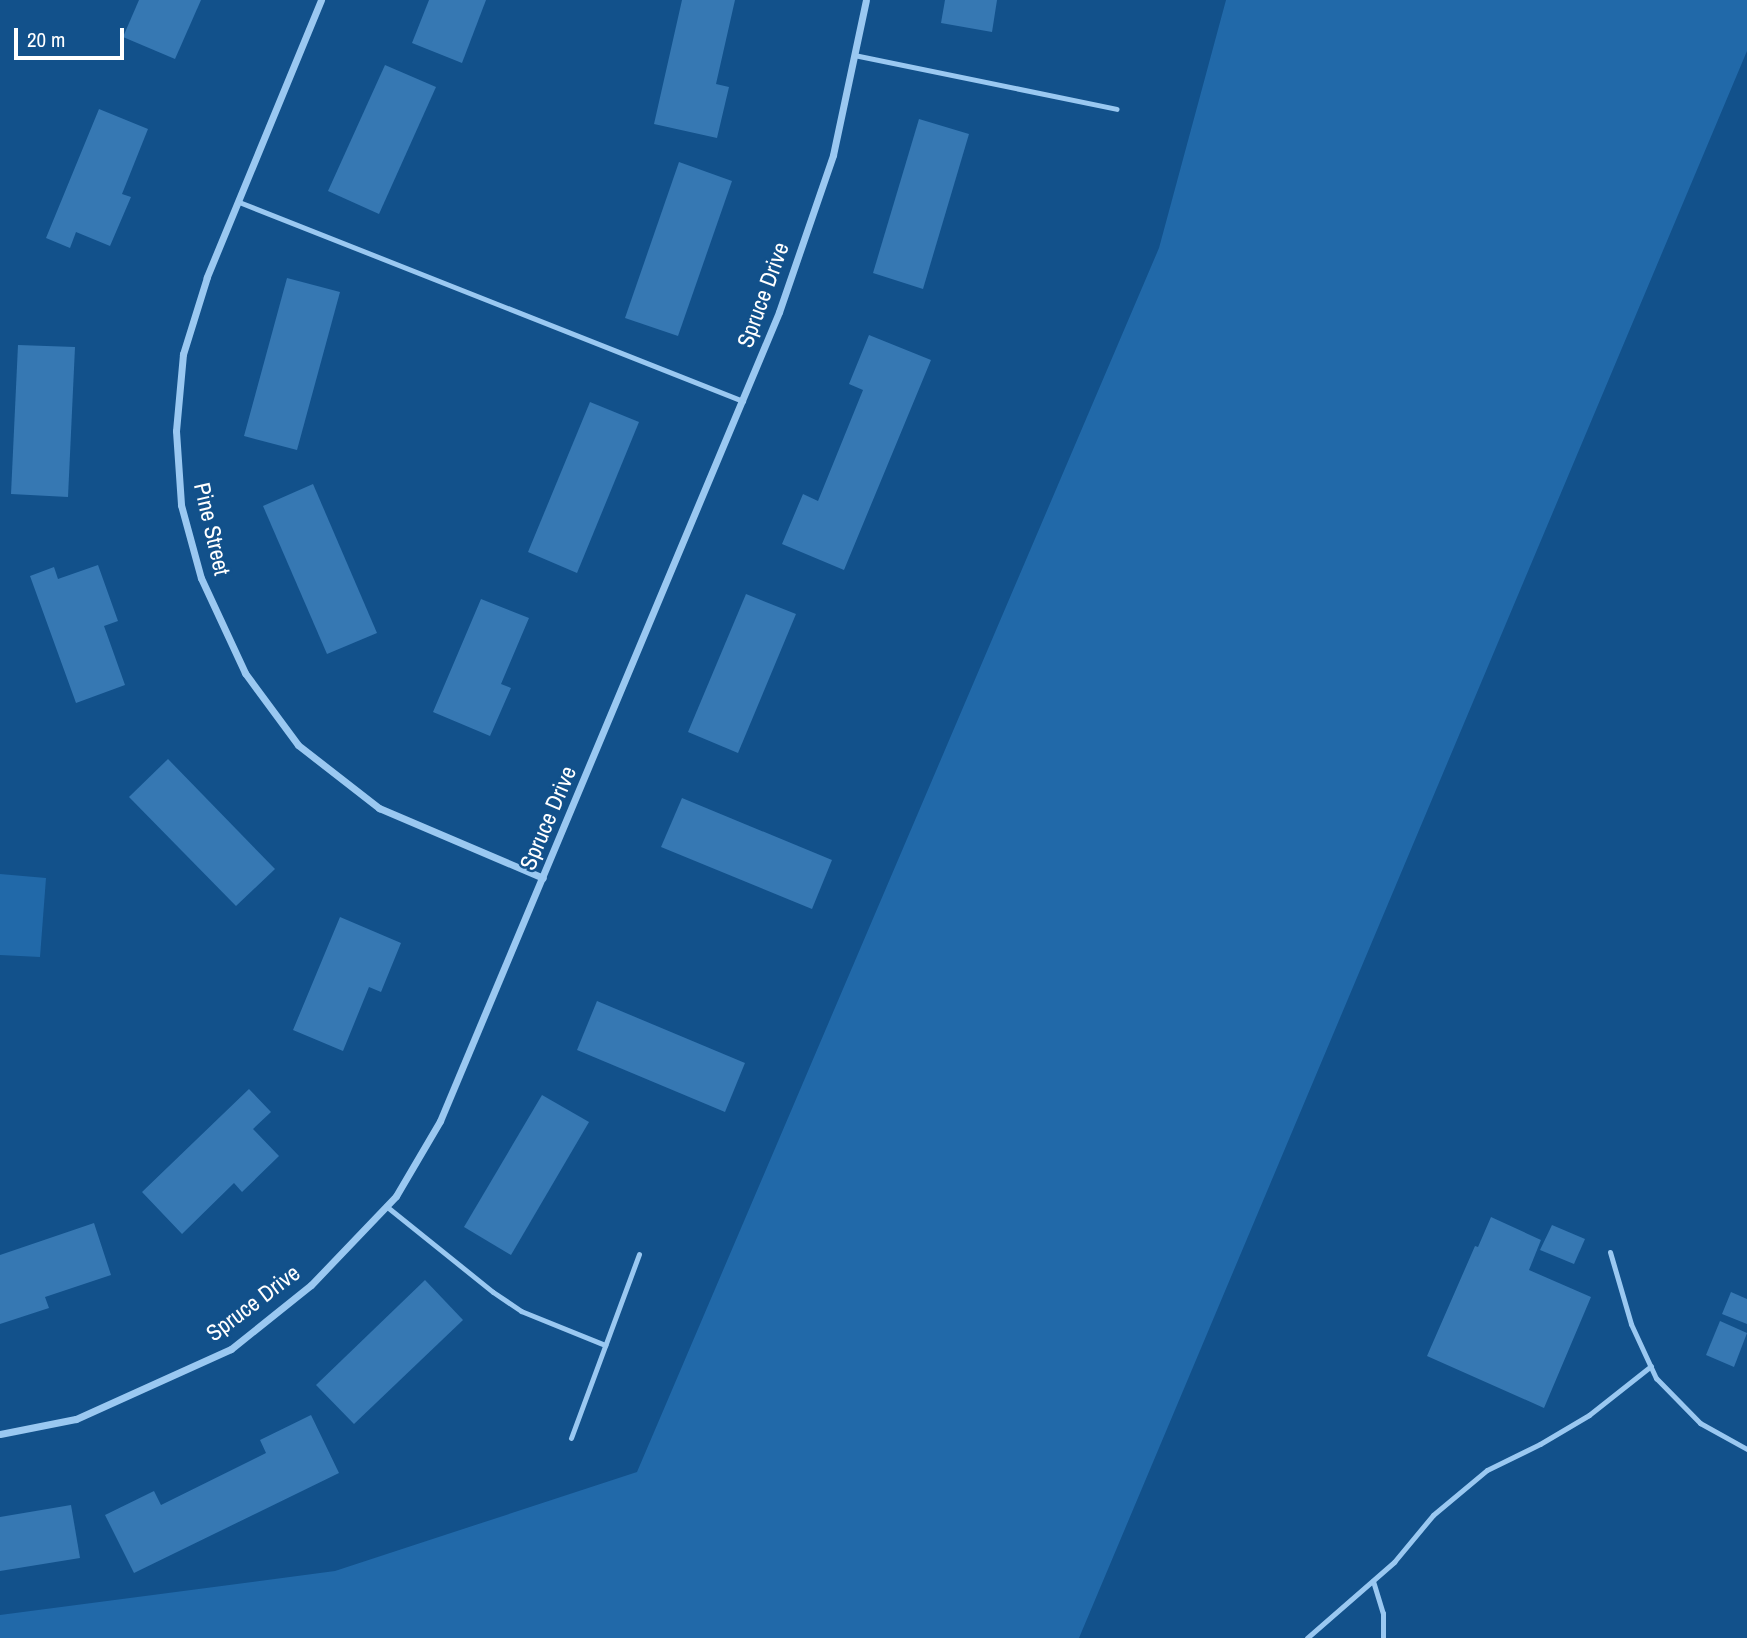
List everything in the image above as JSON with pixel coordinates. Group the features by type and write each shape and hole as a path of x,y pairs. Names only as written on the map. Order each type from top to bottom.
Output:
{"street":[{"name":"Pine Street","path":"321,0 207,277 183,354 176,431 181,505 201,578 245,673 298,745 379,808 543,878"},
{"name":"Spruce Drive","path":"0,1434 76,1419 231,1349 311,1284 396,1196 440,1121 779,312 833,155 866,0"}],"lane":[{"path":"854,55 1116,109"},
{"path":"239,202 743,401"},
{"path":"386,1206 493,1293 521,1311 605,1345"},
{"path":"1610,1252 1631,1324 1656,1378 1700,1423 1747,1449"},
{"path":"571,1438 639,1254"},
{"path":"1307,1638 1373,1581 1433,1515 1488,1470 1589,1415 1651,1366"},
{"path":"1373,1581 1383,1613 1383,1638"}],"shaded area":[{"path":"1226,0 1747,0 1747,51 1079,1638 0,1638 0,1615 335,1571 637,1472 1159,248"},
{"path":"0,874 46,878 40,957 0,955"}],"building":[{"path":"139,0 201,0 175,59 123,37"},
{"path":"429,0 486,0 462,63 412,43"},
{"path":"682,0 735,0 716,84 729,87 717,138 654,124"},
{"path":"945,0 997,0 992,32 941,23"},
{"path":"385,65 436,87 379,214 328,191"},
{"path":"99,109 148,129 122,194 131,197 110,246 76,232 70,248 46,238"},
{"path":"919,119 969,134 923,289 873,273"},
{"path":"679,162 732,181 678,336 625,318"},
{"path":"287,278 340,292 297,450 244,436"},
{"path":"869,335 931,360 844,570 782,544 803,494 818,501 863,390 849,384"},
{"path":"18,345 75,347 68,497 11,494"},
{"path":"590,402 639,422 577,573 528,552"},
{"path":"313,484 377,633 327,654 263,506"},
{"path":"98,565 118,621 104,626 125,685 76,703 30,576 54,567 58,579"},
{"path":"746,594 796,614 738,753 688,732"},
{"path":"481,599 529,618 501,684 511,688 490,736 433,712"},
{"path":"168,759 275,869 236,906 129,797"},
{"path":"682,798 832,860 812,909 661,847"},
{"path":"340,917 401,943 381,992 369,987 343,1051 293,1030"},
{"path":"597,1001 745,1063 725,1112 577,1050"},
{"path":"249,1089 271,1112 253,1129 279,1156 242,1192 234,1183 182,1234 142,1192"},
{"path":"542,1095 589,1122 511,1255 464,1227"},
{"path":"1491,1217 1541,1240 1529,1270 1591,1297 1544,1408 1427,1356 1475,1246 1478,1247"},
{"path":"94,1223 111,1275 45,1297 49,1308 0,1324 0,1255"},
{"path":"1552,1225 1585,1239 1574,1264 1540,1250"},
{"path":"425,1280 463,1320 354,1424 316,1385"},
{"path":"1731,1292 1747,1299 1747,1324 1722,1314"},
{"path":"1720,1321 1747,1333 1734,1367 1706,1355"},
{"path":"311,1415 339,1473 134,1573 105,1515 154,1491 161,1505 266,1453 260,1440"},
{"path":"71,1505 80,1558 0,1571 0,1517"}]}
